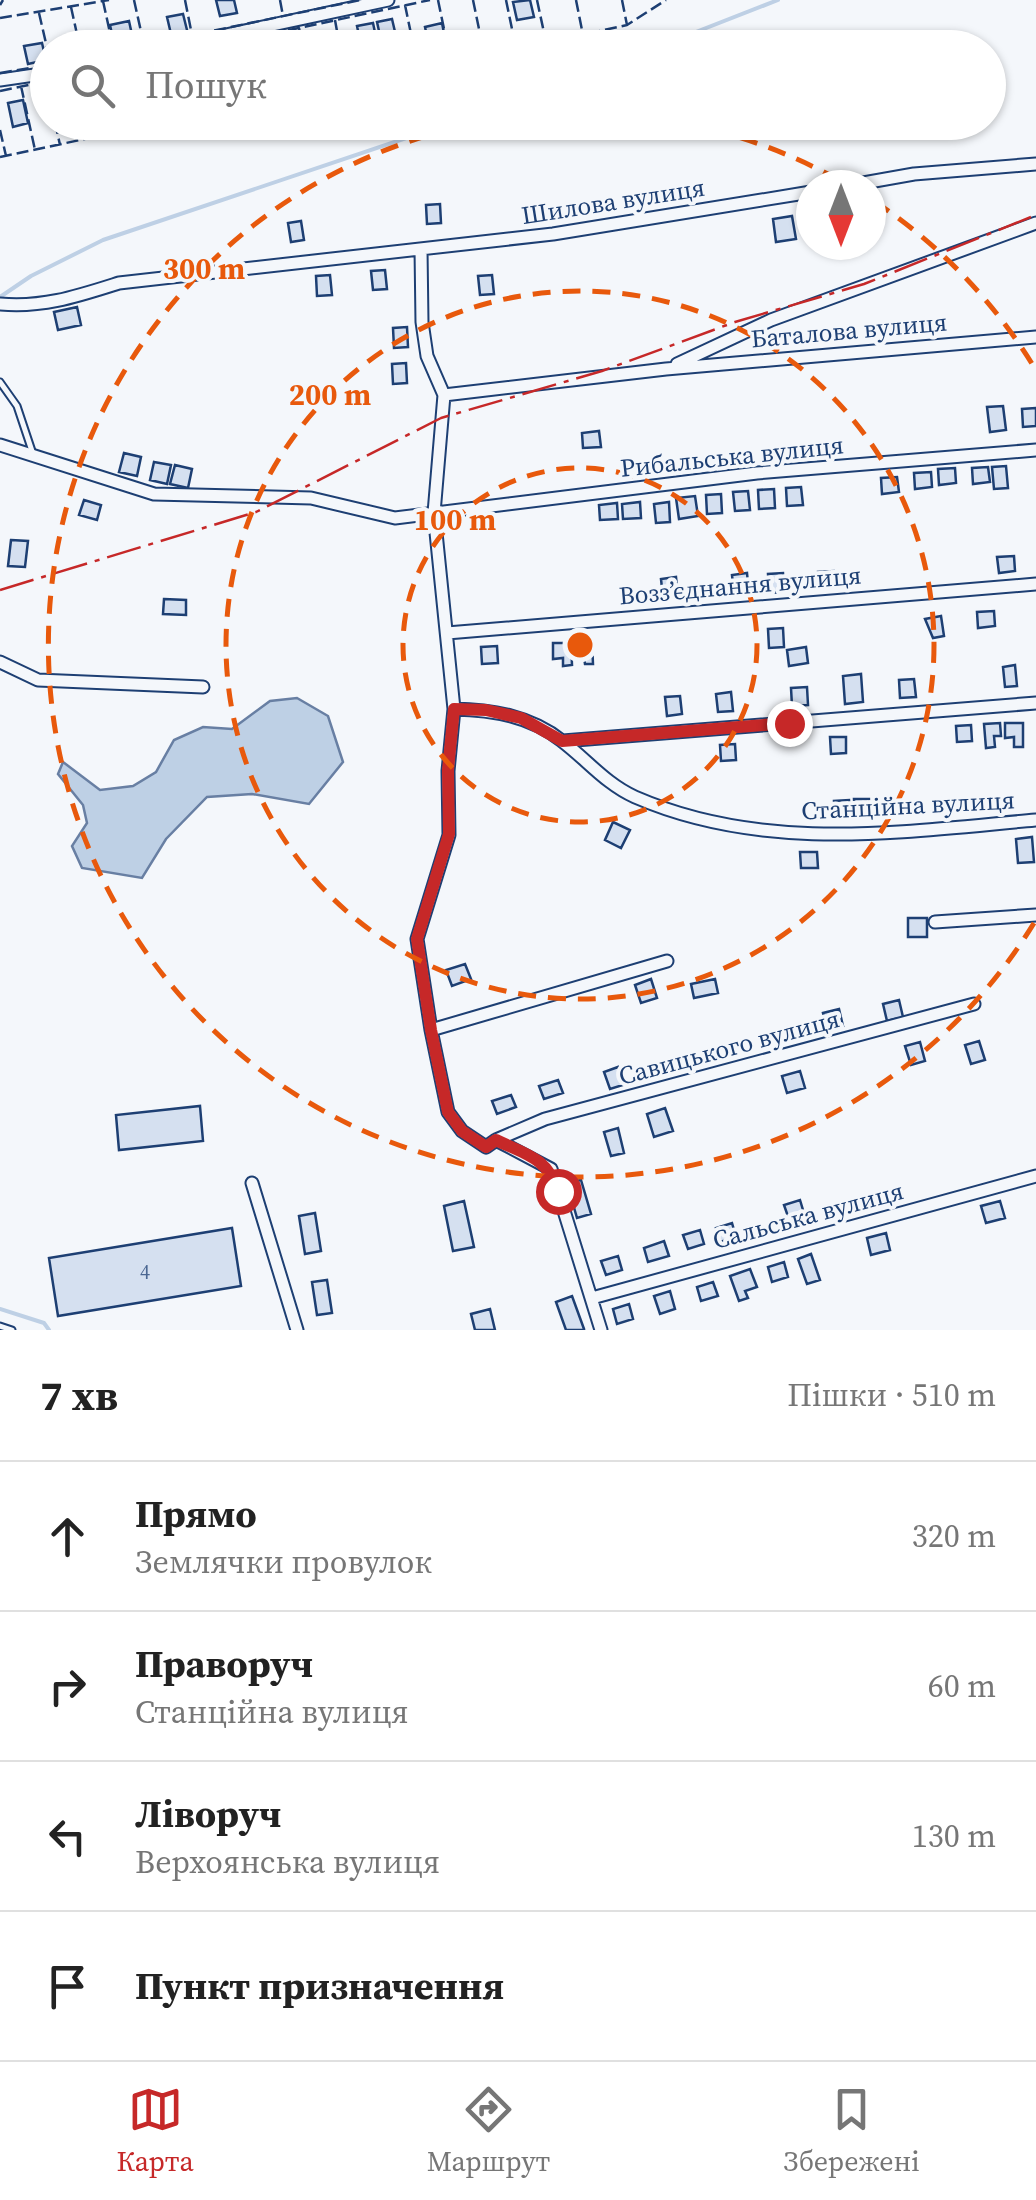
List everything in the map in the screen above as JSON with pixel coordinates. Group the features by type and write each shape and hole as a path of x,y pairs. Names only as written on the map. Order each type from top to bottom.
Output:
{"street":[{"path":"249,30 388,0"},
{"path":"0,80 30,76"},
{"path":"886,179 1036,164"},
{"name":"Шилова вулиця","path":"0,304 26,306 65,300 118,283 552,234 796,194"},
{"name":"Баталова вулиця","path":"666,369 770,320 1036,223"},
{"path":"422,249 422,322 427,356 444,394 434,514 454,709 448,770 449,834 417,939 431,1030 448,1112 474,1142 486,1147 496,1140 551,1170 601,1330"},
{"name":"Баталова вулиця","path":"444,394 666,369 1036,337"},
{"name":"Рибальська вулиця","path":"0,446 154,494 311,498 395,518 757,474 1036,450"},
{"name":"Возз’єднання вулиця","path":"448,632 1036,584"},
{"path":"0,662 38,680 203,687"},
{"path":"562,741 1036,703"},
{"name":"Станційна вулиця","path":"454,709 486,710 521,718 562,741 594,771 632,796 682,813 759,831 809,836 862,835 1036,820"},
{"path":"935,922 1036,916"},
{"path":"431,1030 667,961"},
{"name":"Савицького вулиця","path":"496,1140 546,1120 974,1004"},
{"name":"Сальська вулиця","path":"592,1298 1036,1176"},
{"path":"252,1183 298,1330"}],"lane":[{"path":"0,382 18,406 34,455"},
{"path":"0,1326 12,1330"}],"water":[{"path":"297,698 328,716 343,762 309,804 252,794 207,797 166,839 142,878 82,868 72,846 87,823 83,805 58,774 63,762 100,790 133,786 156,772 174,740 203,727 232,729 270,701"}],"building":[{"path":"216,0 234,0 237,13 220,16"},
{"path":"530,0 534,17 517,20 513,2"},
{"path":"183,14 187,30 170,30 167,17"},
{"path":"392,19 395,30 379,30 377,22"},
{"path":"129,21 131,30 111,30 110,25"},
{"path":"373,23 374,30 358,30 357,26"},
{"path":"442,23 443,30 426,30 425,27"},
{"path":"30,45 30,64 28,64 24,46"},
{"path":"23,100 28,123 13,127 8,103"},
{"path":"440,204 441,223 427,224 426,205"},
{"path":"792,216 796,239 776,242 773,219"},
{"path":"301,221 304,240 291,242 288,223"},
{"path":"385,270 387,289 373,290 371,271"},
{"path":"330,275 332,295 317,296 316,276"},
{"path":"492,275 494,294 480,295 478,276"},
{"path":"77,307 81,325 58,330 54,312"},
{"path":"407,327 408,347 394,348 393,328"},
{"path":"406,363 407,383 393,384 392,364"},
{"path":"1003,406 1006,430 990,432 987,407"},
{"path":"1036,408 1036,426 1023,427 1022,409"},
{"path":"599,431 601,447 583,448 582,433"},
{"path":"124,453 141,457 137,476 119,472"},
{"path":"154,462 171,465 167,484 150,480"},
{"path":"175,465 192,469 188,488 170,484"},
{"path":"1006,466 1008,488 994,489 992,467"},
{"path":"988,467 990,482 973,484 972,468"},
{"path":"955,468 956,483 939,485 938,469"},
{"path":"931,472 932,487 915,489 914,473"},
{"path":"897,477 899,492 882,494 881,478"},
{"path":"801,487 803,505 787,506 786,488"},
{"path":"774,489 775,508 759,509 758,490"},
{"path":"748,491 750,510 735,511 733,492"},
{"path":"721,494 722,513 707,514 706,495"},
{"path":"695,496 698,516 679,519 676,498"},
{"path":"84,500 101,505 97,520 79,515"},
{"path":"640,502 641,518 623,519 622,504"},
{"path":"669,502 670,522 656,523 654,504"},
{"path":"617,503 618,519 600,520 599,505"},
{"path":"11,540 28,541 25,567 8,566"},
{"path":"1014,556 1015,571 999,573 997,557"},
{"path":"834,571 836,586 819,587 818,572"},
{"path":"747,573 749,593 734,594 732,575"},
{"path":"783,573 784,592 769,593 768,574"},
{"path":"676,577 678,597 663,598 661,579"},
{"path":"164,599 186,600 186,615 163,614"},
{"path":"994,611 995,626 978,628 977,612"},
{"path":"941,616 944,636 933,638 925,619"},
{"path":"783,628 784,647 769,648 768,629"},
{"path":"592,641 593,664 585,664 584,657 575,657 575,642"},
{"path":"553,643 571,643 572,665 563,666 563,658 553,659"},
{"path":"497,646 498,663 482,664 481,647"},
{"path":"806,647 808,663 789,666 787,650"},
{"path":"1015,665 1017,686 1005,687 1003,667"},
{"path":"861,674 863,702 845,704 843,676"},
{"path":"914,679 916,697 900,698 899,680"},
{"path":"807,687 808,705 792,706 791,688"},
{"path":"731,692 733,711 718,712 716,694"},
{"path":"680,696 682,714 667,716 665,697"},
{"path":"1000,723 1001,736 994,736 995,747 986,748 984,724"},
{"path":"1005,723 1023,723 1023,747 1014,747 1014,737 1005,738"},
{"path":"971,725 972,741 957,742 956,726"},
{"path":"830,737 846,737 846,753 831,754"},
{"path":"735,744 736,760 721,761 720,745"},
{"path":"854,799 869,799 870,815 855,816"},
{"path":"849,800 850,817 835,817 834,801"},
{"path":"613,822 630,830 621,848 605,840"},
{"path":"1032,837 1034,862 1018,863 1016,839"},
{"path":"800,852 817,852 818,868 801,868"},
{"path":"908,918 927,918 927,937 908,937"},
{"path":"465,964 471,979 452,986 446,970"},
{"path":"651,979 657,998 641,1003 635,985"},
{"path":"715,979 718,993 694,998 691,984"},
{"path":"899,1000 903,1017 887,1021 883,1004"},
{"path":"839,1009 843,1026 827,1030 823,1013"},
{"path":"979,1041 985,1060 971,1064 965,1045"},
{"path":"920,1042 925,1061 911,1065 905,1046"},
{"path":"618,1067 623,1085 610,1089 604,1072"},
{"path":"800,1071 805,1088 787,1093 782,1076"},
{"path":"558,1080 563,1093 544,1099 539,1086"},
{"path":"511,1095 516,1107 497,1114 492,1101"},
{"path":"200,1106 203,1141 119,1150 116,1115"},
{"path":"665,1108 673,1131 654,1137 647,1114"},
{"path":"618,1128 624,1153 611,1156 604,1132"},
{"path":"581,1180 591,1214 577,1218 567,1183"},
{"path":"800,1200 806,1220 791,1225 784,1205"},
{"path":"464,1201 474,1247 453,1251 444,1206"},
{"path":"1000,1201 1005,1218 986,1223 981,1206"},
{"path":"315,1213 321,1251 305,1254 299,1216"},
{"path":"732,1223 736,1237 720,1242 716,1228"},
{"path":"232,1228 241,1286 58,1316 49,1258"},
{"path":"700,1230 704,1244 688,1249 683,1235"},
{"path":"886,1233 890,1250 871,1255 867,1238"},
{"path":"664,1241 669,1256 648,1262 644,1248"},
{"path":"811,1254 820,1280 807,1284 798,1259"},
{"path":"618,1256 622,1270 606,1275 601,1261"},
{"path":"784,1262 788,1277 772,1282 768,1267"},
{"path":"750,1269 757,1287 745,1291 748,1298 739,1301 730,1276"},
{"path":"327,1280 332,1313 317,1315 312,1282"},
{"path":"713,1282 718,1296 701,1301 697,1287"},
{"path":"670,1291 675,1309 660,1314 654,1296"},
{"path":"572,1296 582,1330 566,1330 556,1302"},
{"path":"629,1304 633,1319 617,1324 613,1309"},
{"path":"490,1309 495,1330 475,1330 471,1314"}],"waterway":[{"path":"701,30 778,0"},
{"path":"0,297 31,276 103,240 400,140"},
{"path":"0,1309 44,1323 49,1330"}],"fence":[{"path":"0,5 3,0"},
{"path":"0,18 109,0"},
{"path":"134,0 141,30"},
{"path":"185,0 191,30"},
{"path":"280,0 283,16"},
{"path":"217,30 360,0"},
{"path":"289,30 430,0"},
{"path":"438,0 444,30"},
{"path":"473,0 479,30"},
{"path":"506,0 512,30"},
{"path":"537,0 543,30"},
{"path":"576,0 582,30"},
{"path":"622,0 627,25"},
{"path":"604,30 627,25 666,0"},
{"path":"103,1 109,30"},
{"path":"405,5 410,30"},
{"path":"71,7 76,30"},
{"path":"39,13 43,30"},
{"path":"335,20 337,30"},
{"path":"0,73 30,68"},
{"path":"0,91 30,85"},
{"path":"21,86 30,127"},
{"path":"0,130 6,156"},
{"path":"33,140 35,150"},
{"path":"59,140 60,145"},
{"path":"0,157 80,140"}],"power":[{"path":"0,590 256,512 441,418 602,371 735,322 864,284 1036,215"}],"route":[{"path":"558,1191 551,1170 541,1162 496,1140 486,1147 474,1142 448,1112 442,1087 417,939 449,834 448,770 454,709 486,710 521,718 562,741 789,723"}]}
